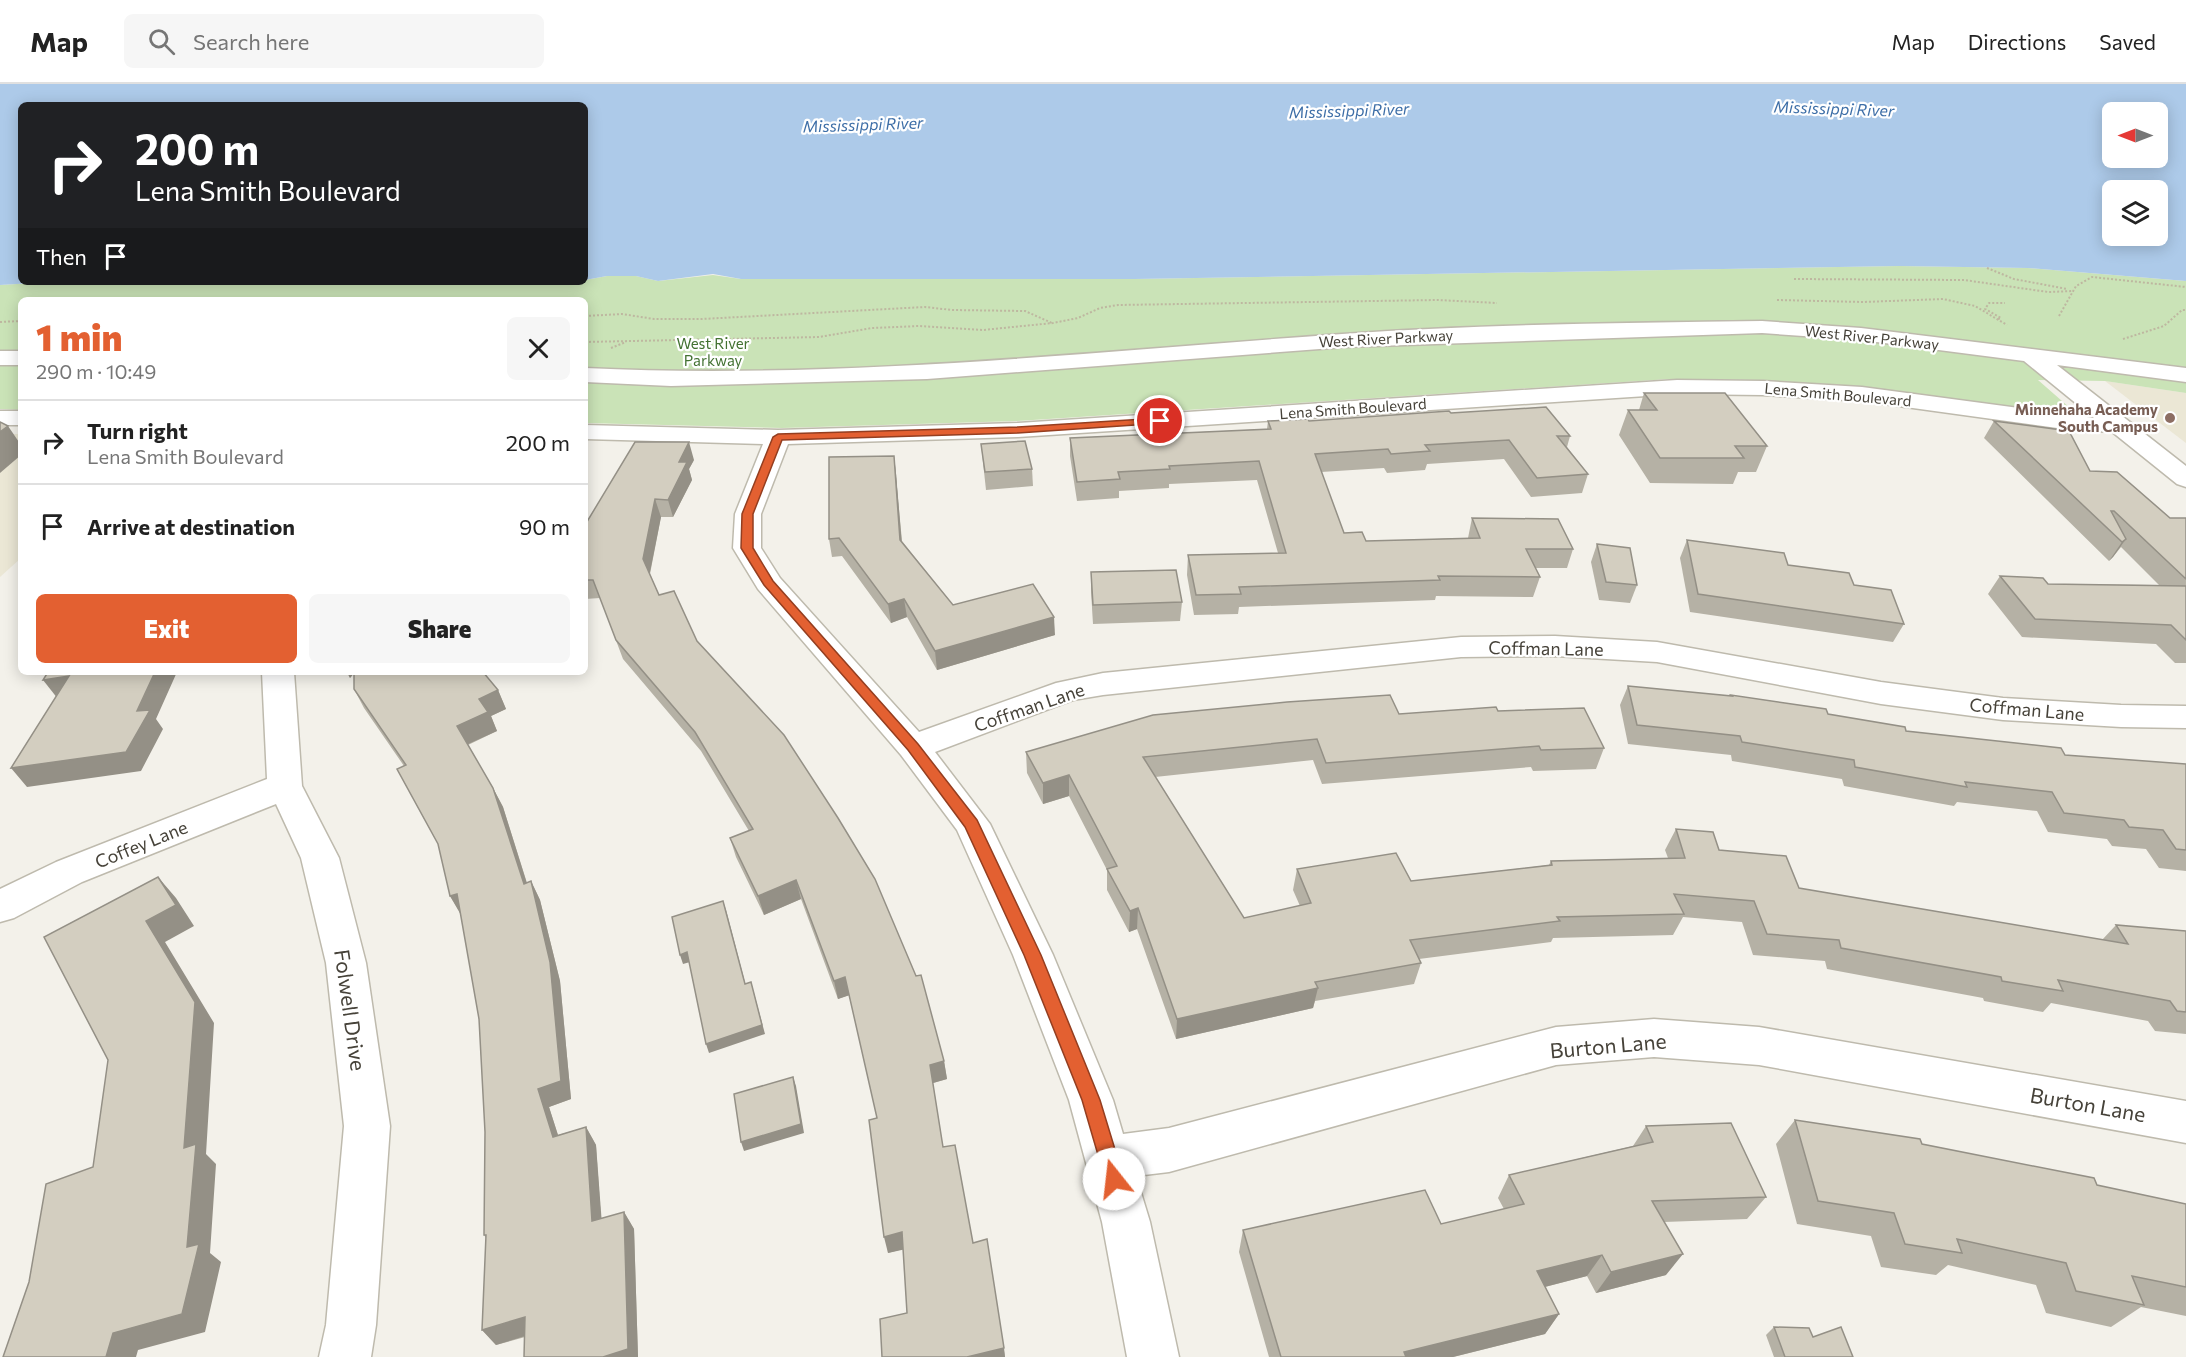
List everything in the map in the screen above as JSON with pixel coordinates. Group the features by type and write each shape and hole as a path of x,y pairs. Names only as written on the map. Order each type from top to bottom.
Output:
{"street":[{"name":"West River Parkway","path":"588,375 735,378 927,372 1346,340 1680,328 1806,330 2029,354 2186,375"},
{"path":"2029,354 2186,479"},
{"path":"0,358 18,358"},
{"name":"Lena Smith Boulevard","path":"588,432 778,437 1018,430 1677,387 1764,388 1862,394 2086,424 2119,424"},
{"path":"0,418 18,418"},
{"path":"778,437 748,514 747,548 768,583 913,747 972,824 1033,955 1091,1100 1126,1222 1153,1357"},
{"name":"Coffman Lane","path":"913,747 1067,691 1103,684 1461,647 1556,646 1657,652 1881,693 2004,709 2121,716 2186,717"},
{"name":"Folwell Drive","path":"278,675 285,786 320,858 346,963 367,1126 351,1325 345,1357"},
{"name":"Coffey Lane","path":"0,907 69,872 285,786"},
{"name":"Burton Lane","path":"1109,1158 1169,1150 1556,1046 1654,1038 1759,1046 2186,1122"}],"path":[{"path":"1988,267 2014,279 2074,291"},
{"path":"2059,316 2076,286 2092,277 2186,287"},
{"path":"1794,279 1964,280 2048,292 2074,291"},
{"path":"1997,319 2001,318 1985,309 1989,303 2005,303"},
{"path":"588,316 622,314 654,319 702,319 925,307 952,310 1025,311 1053,323"},
{"path":"0,322 18,321"},
{"path":"588,342 629,341"}],"shaded area":[{"name":"Minnehaha Academy South Campus","path":"2105,381 2186,393 2186,443"},
{"path":"0,434 18,434 18,561 0,577"}],"green space":[{"name":"West River Parkway","path":"1899,266 2028,268 2186,281 2186,393 2105,381 2038,380 2078,415 1858,386 1758,380 1670,379 1017,421 782,428 588,423 588,297 18,297 18,410 0,409 0,285 588,285 588,279 607,276 636,276 658,281 713,275 741,279 1135,279"}],"water":[{"name":"Mississippi River","path":"0,84 2186,84 2186,281 2028,268 1899,266 1135,279 741,279 713,274 658,281 636,276 607,276 588,279 588,102 18,102 18,284 0,285"}],"building":[{"path":"1644,393 1725,393 1767,446 1735,446 1744,458 1660,458 1628,410 1657,410"},
{"path":"1546,407 1570,436 1557,436 1588,474 1537,478 1509,440 1425,445 1430,451 1391,454 1388,449 1315,454 1344,533 1362,532 1366,541 1480,538 1472,518 1558,519 1573,549 1526,549 1540,577 1438,576 1440,580 1239,587 1241,594 1196,595 1188,555 1286,553 1259,461 1169,466 1170,469 1118,472 1120,479 1077,482 1070,438 1271,429 1268,421 1308,419 1309,421"},
{"path":"1994,421 2069,431 2090,471 2117,472 2170,518 2186,518 2186,579 2114,511 2111,511 2126,539 2122,542"},
{"path":"0,422 8,426 0,432"},
{"path":"1025,441 1032,469 985,472 981,444"},
{"path":"635,442 689,442 679,462 687,462 668,500 655,499 643,559 659,595 674,591 697,641 784,735 875,879 916,976 921,975 944,1061 930,1065 943,1147 955,1145 973,1243 987,1239 1004,1348 967,1357 882,1357 880,1319 907,1313 902,1232 884,1237 869,1120 877,1118 845,977 834,981 796,880 758,896 730,838 753,829 695,732 616,640 593,580 588,580 588,520"},
{"path":"894,456 900,540 953,605 1033,584 1054,617 935,651 904,599 888,604 839,538 829,539 829,457"},
{"path":"1687,540 1784,553 1788,565 1849,573 1854,585 1891,590 1904,624 1698,594"},
{"path":"1597,544 1630,548 1637,585 1606,582"},
{"path":"1176,570 1182,602 1093,605 1091,572"},
{"path":"2000,576 2043,578 2048,584 2186,586 2186,640 2171,625 2035,619"},
{"path":"46,675 154,675 137,711 150,710 126,752 11,768 69,676 43,680"},
{"path":"354,675 486,675 498,690 479,699 488,712 457,726 493,788 524,884 531,881 550,962 561,1081 538,1089 553,1137 586,1127 592,1221 624,1212 628,1349 603,1357 524,1357 525,1317 482,1330 486,1235 484,1235 485,1132 479,1019 457,894 450,896 438,844 397,769 406,765 354,689"},
{"path":"1628,686 1731,695 1826,709 1828,714 1905,727 1906,731 2061,748 2065,755 2186,764 2186,850 2176,849 2163,830 2129,827 2124,820 2064,813 2052,792 1965,782 1967,787 1855,767 1854,760 1742,742 1740,736 1637,725"},
{"path":"1390,695 1399,714 1496,707 1498,711 1584,708 1604,748 1541,750 1539,746 1326,763 1317,739 1143,757 1244,918 1311,903 1297,869 1396,853 1411,881 1552,865 1551,861 1685,858 1676,829 1713,832 1719,850 1786,856 1799,888 2128,944 2116,925 2186,931 2186,1012 2177,1011 2170,1001 2058,980 2063,991 2002,981 2001,977 1841,948 1839,940 1767,934 1754,901 1674,894 1684,914 1557,917 1560,921 1410,940 1421,963 1315,982 1318,988 1177,1019 1138,908 1130,911 1107,869 1117,866 1069,775 1043,783 1026,752 1153,715"},
{"path":"158,877 176,905 146,921 195,1002 184,1148 196,1144 187,1247 199,1244 182,1314 113,1333 106,1357 3,1357 29,1282 46,1184 93,1167 108,1060 44,937"},
{"path":"723,901 745,984 751,982 762,1025 706,1044 687,952 680,955 672,917"},
{"path":"793,1077 801,1124 741,1142 734,1094"},
{"path":"1795,1120 1920,1139 1922,1144 2094,1178 2097,1185 2186,1204 2186,1287 2132,1276 2144,1305 2076,1291 2066,1263 1957,1239 1962,1253 1905,1244 1894,1213 1818,1201"},
{"path":"1731,1123 1766,1197 1652,1201 1683,1254 1611,1272 1602,1255 1537,1271 1559,1314 1404,1352 1406,1357 1281,1357 1243,1230 1425,1190 1441,1224 1524,1204 1509,1175 1653,1142 1646,1126"},
{"path":"1774,1327 1809,1328 1813,1337 1841,1327 1853,1357 1785,1357"}],"place":[{"name":"Minnehaha Academy South Campus","path":"2170,418"}],"route":[{"path":"1114,1179 1091,1100 1033,955 972,824 913,747 768,583 747,548 748,514 778,437 1018,430 1160,421"}]}
